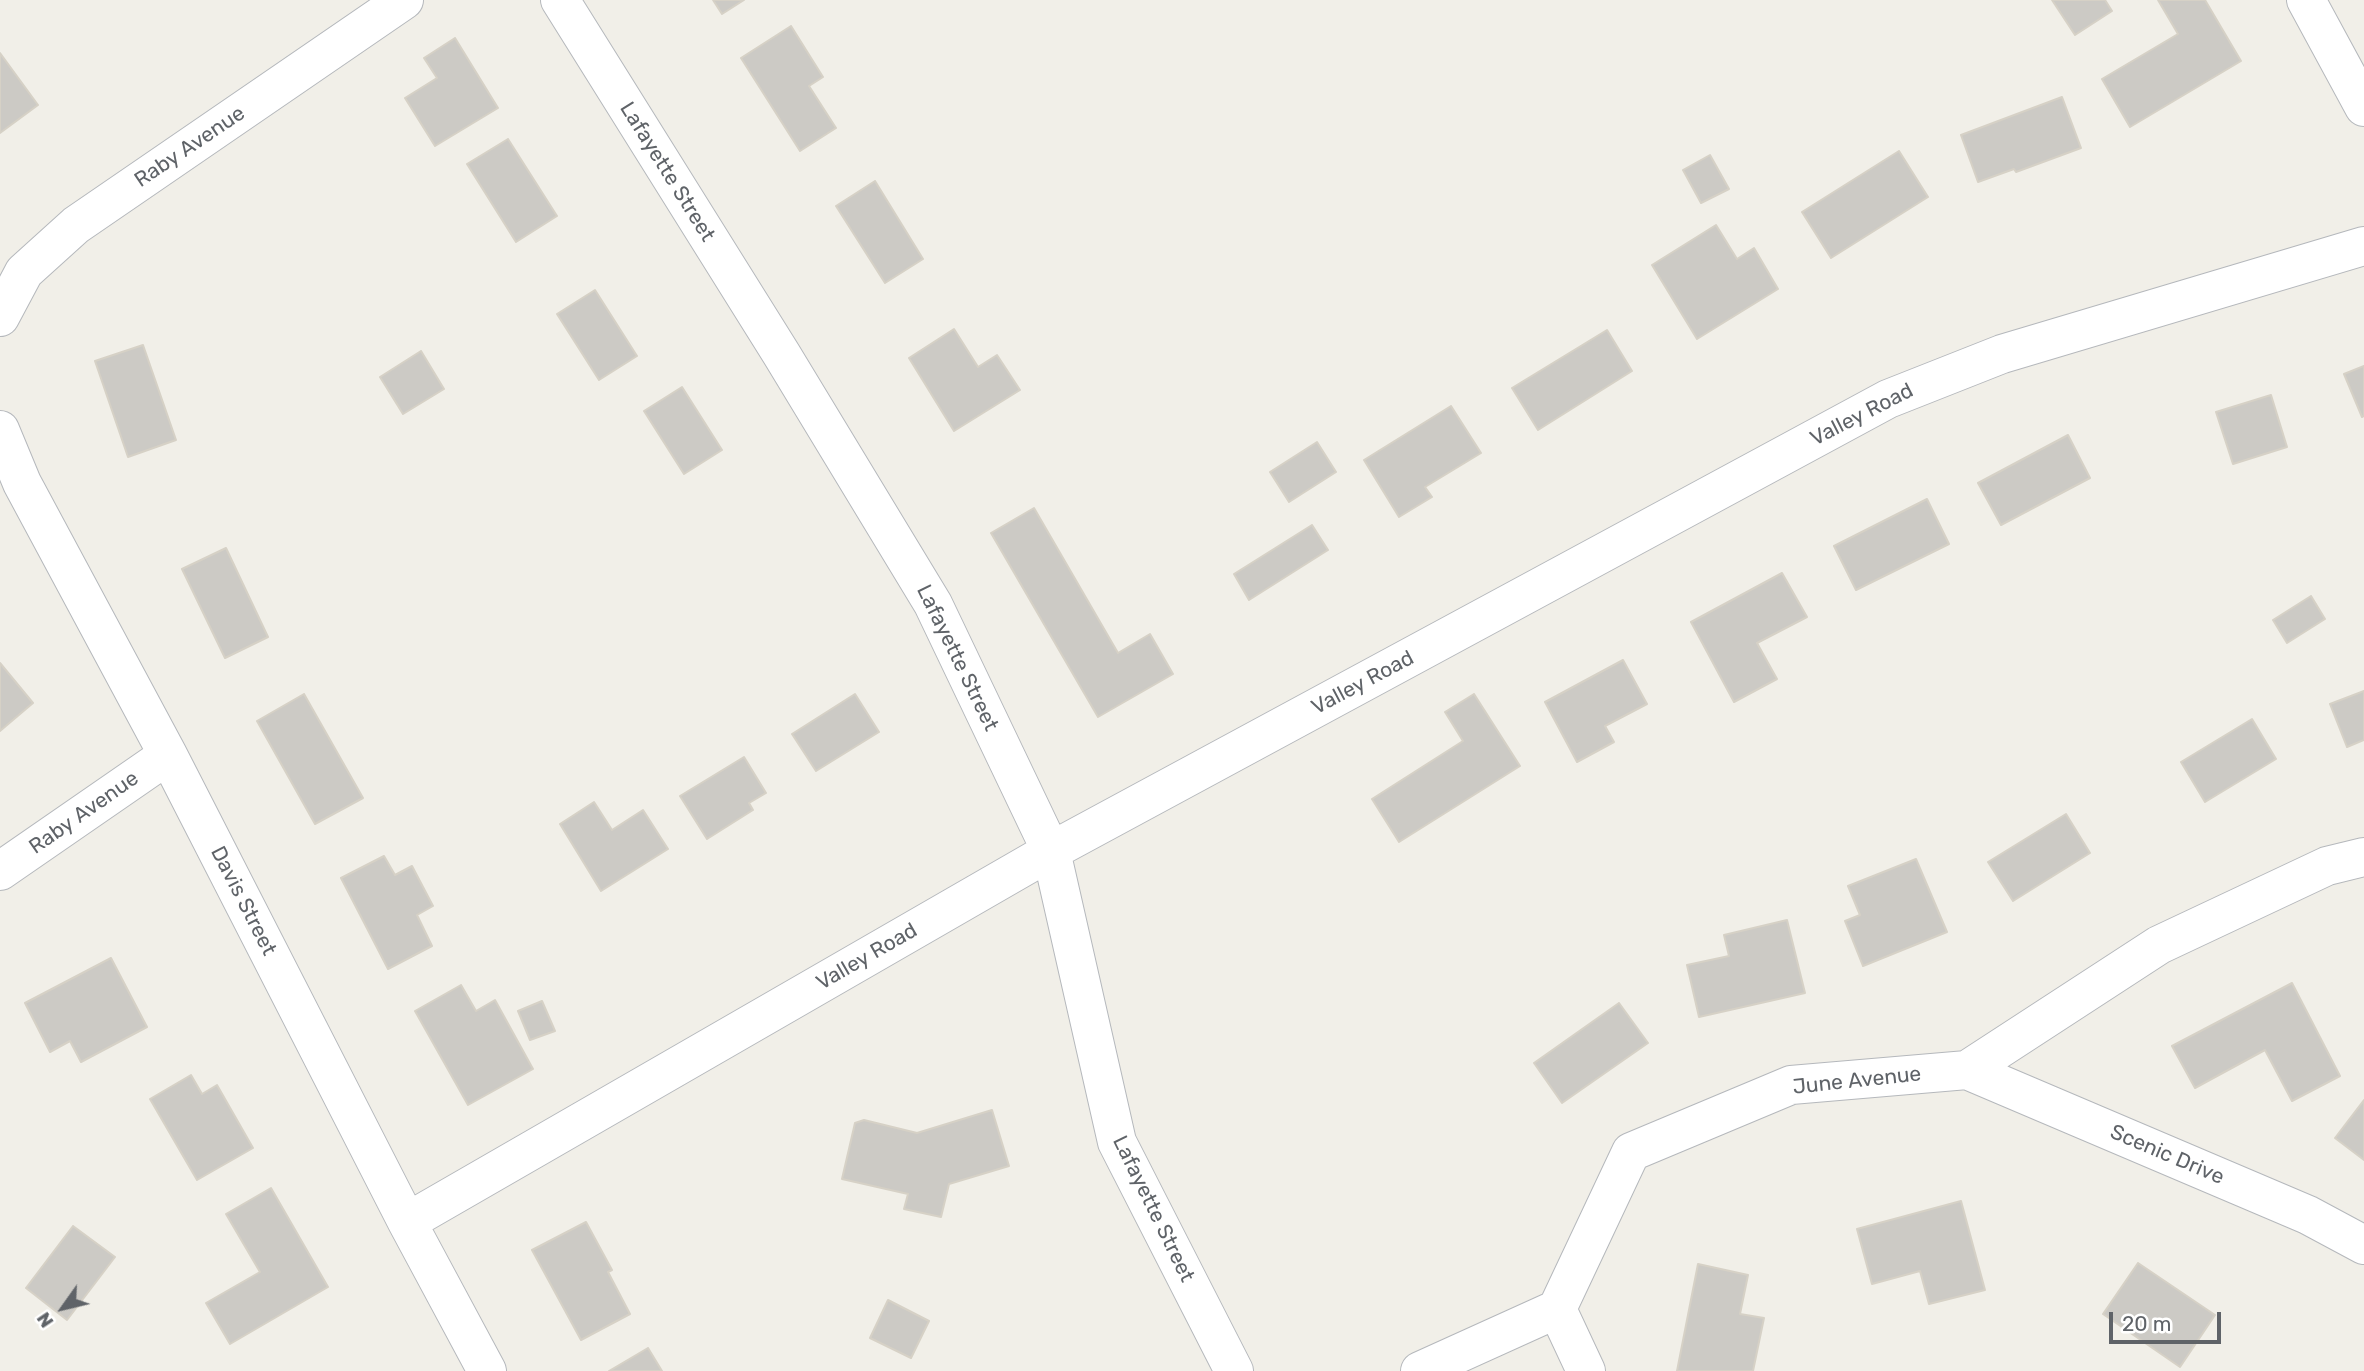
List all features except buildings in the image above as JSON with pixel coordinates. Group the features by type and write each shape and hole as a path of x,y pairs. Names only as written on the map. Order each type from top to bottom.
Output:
{"street":[{"name":"Raby Avenue","path":"0,317 24,272 76,225 404,0"},
{"name":"Lafayette Street","path":"560,0 775,343 933,604 1051,851 1117,1142 1234,1371"},
{"path":"2306,0 2364,107"},
{"name":"Valley Road","path":"407,1222 1051,851 1888,399 2002,354 2364,246"},
{"name":"Davis Street","path":"0,429 22,483 168,755 407,1222 487,1371"},
{"name":"Raby Avenue","path":"0,872 168,755"},
{"name":"June Avenue","path":"1558,1309 1631,1152 1791,1085 1967,1070 2159,945 2328,866 2364,858"},
{"name":"Scenic Drive","path":"1967,1070 2308,1214 2364,1245"},
{"path":"1420,1371 1558,1309 1586,1371"}]}
